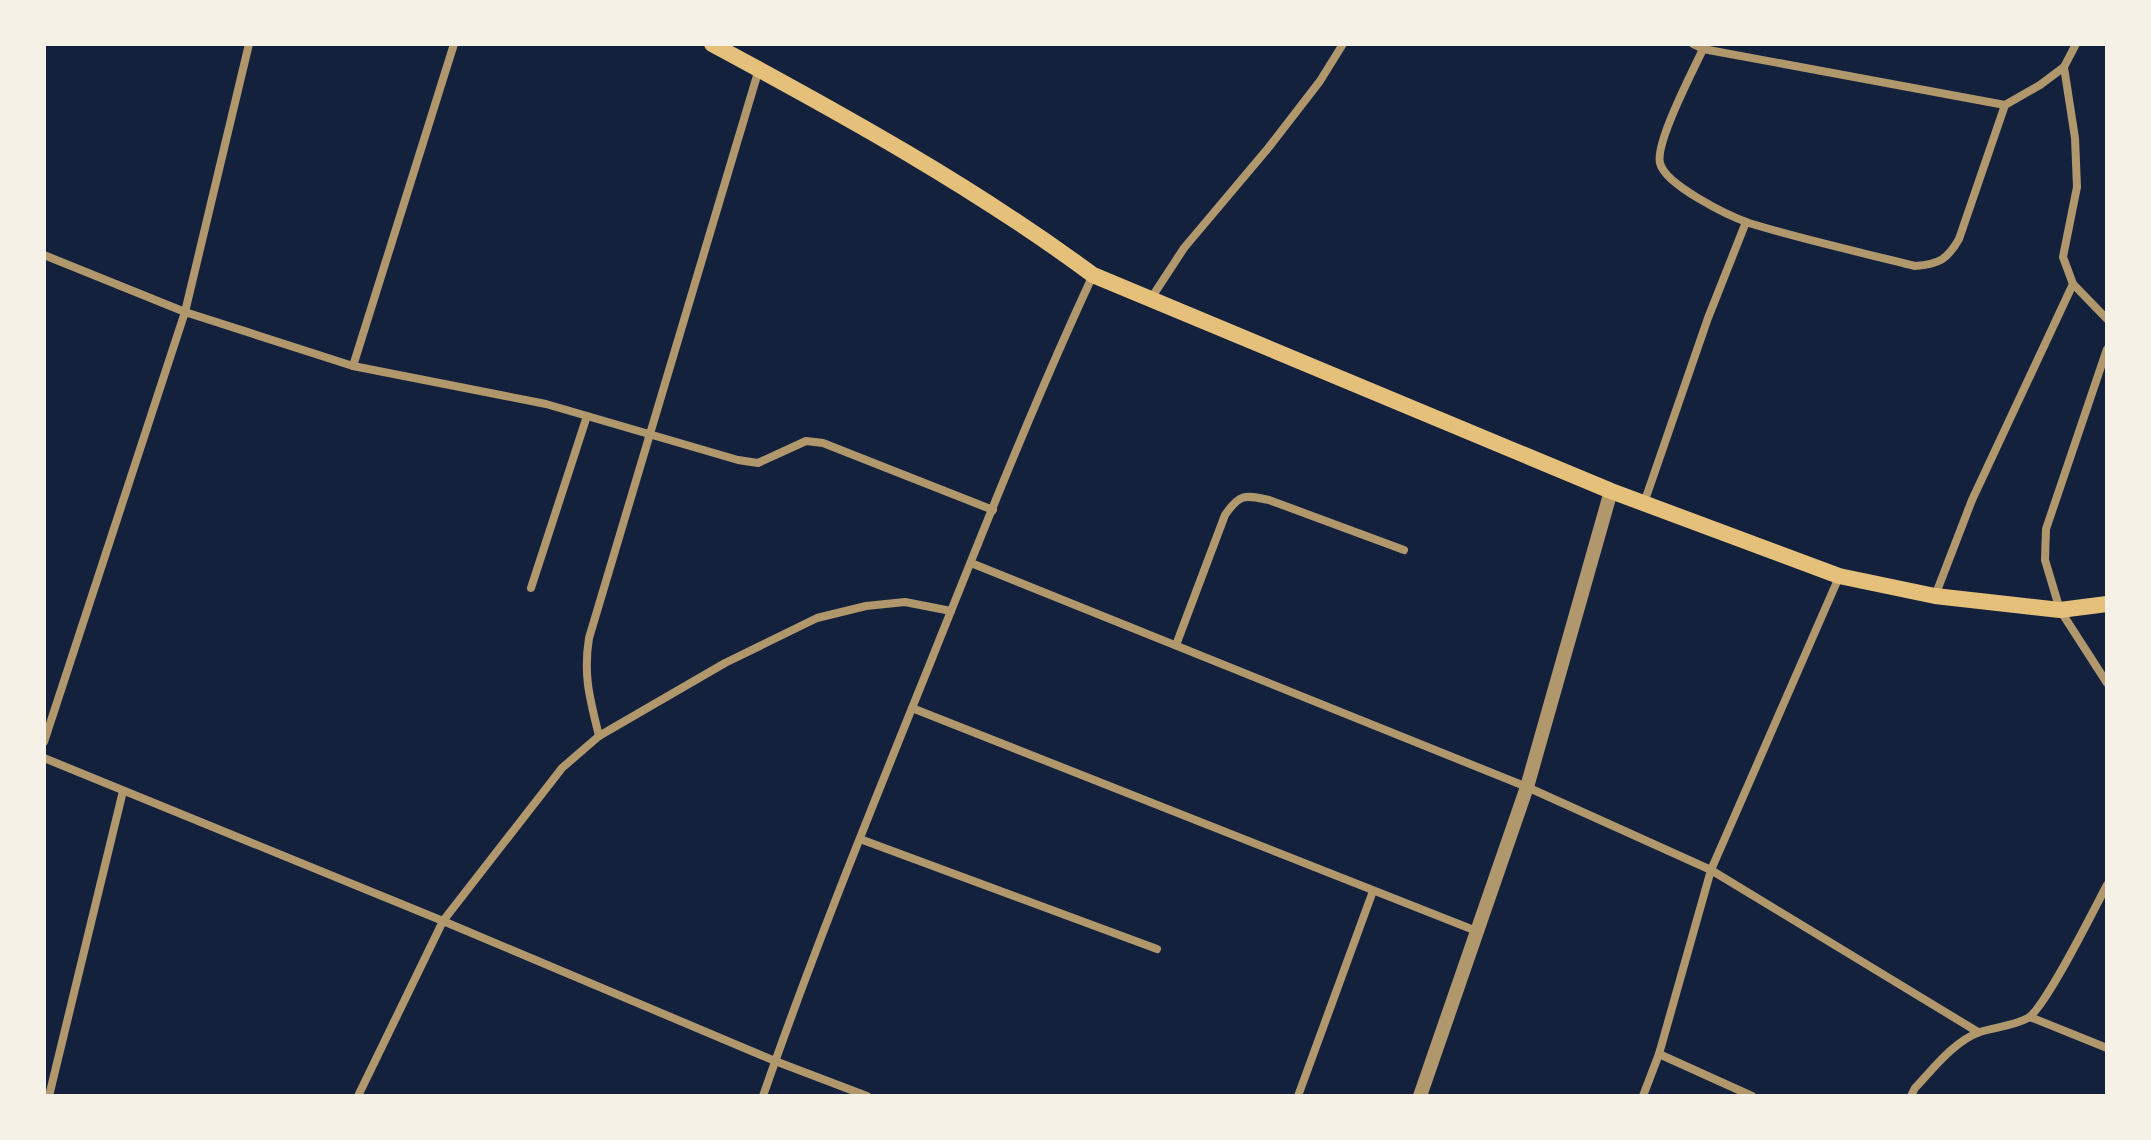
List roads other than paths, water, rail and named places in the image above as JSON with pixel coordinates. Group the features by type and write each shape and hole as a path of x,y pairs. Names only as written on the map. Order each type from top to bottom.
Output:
{"main road":[{"path":"712,44 876,135 1052,245 1093,275 1611,491 1839,576 1935,596 2060,610 2107,604"}],"street":[{"path":"44,742 185,312 249,44"},
{"path":"353,366 454,44"},
{"path":"1150,301 1184,248 1269,147 1320,81 1343,44"},
{"path":"1693,44 1703,49 1731,48 2005,105"},
{"path":"1703,49 1661,143 1660,164 1669,178 1685,191 1746,222 1915,266 1932,265 1949,256 1959,239 2005,105 2064,67 2076,44"},
{"path":"2064,67 2075,138 2077,187 2063,257 2073,284 2107,319"},
{"path":"599,736 586,683 584,663 589,638 759,69"},
{"path":"1643,503 1708,318 1746,222"},
{"path":"44,255 185,312 353,366 546,404 738,460 758,463 806,441 823,443 993,510"},
{"path":"763,1096 860,839 1041,386 1093,275"},
{"path":"1935,596 1972,500 2073,284"},
{"path":"2107,349 2046,529 2045,560 2060,610 2107,683"},
{"path":"531,588 587,416"},
{"path":"1420,1096 1527,787 1611,491"},
{"path":"1176,645 1225,515 1234,502 1246,495 1269,500 1404,550"},
{"path":"971,563 1527,787 1711,870 1978,1032"},
{"path":"1643,1096 1659,1054 1711,870 1839,576"},
{"path":"358,1096 443,921 562,768 599,736 725,663 817,618 866,606 905,602 951,611"},
{"path":"912,708 1479,932"},
{"path":"44,758 775,1061 867,1096"},
{"path":"49,1096 123,791"},
{"path":"860,839 1157,949"},
{"path":"1911,1096 1950,1051 1978,1032 2030,1017 2045,997 2107,885"},
{"path":"1298,1096 1373,891"},
{"path":"2030,1017 2107,1048"},
{"path":"1659,1054 1752,1096"}]}
